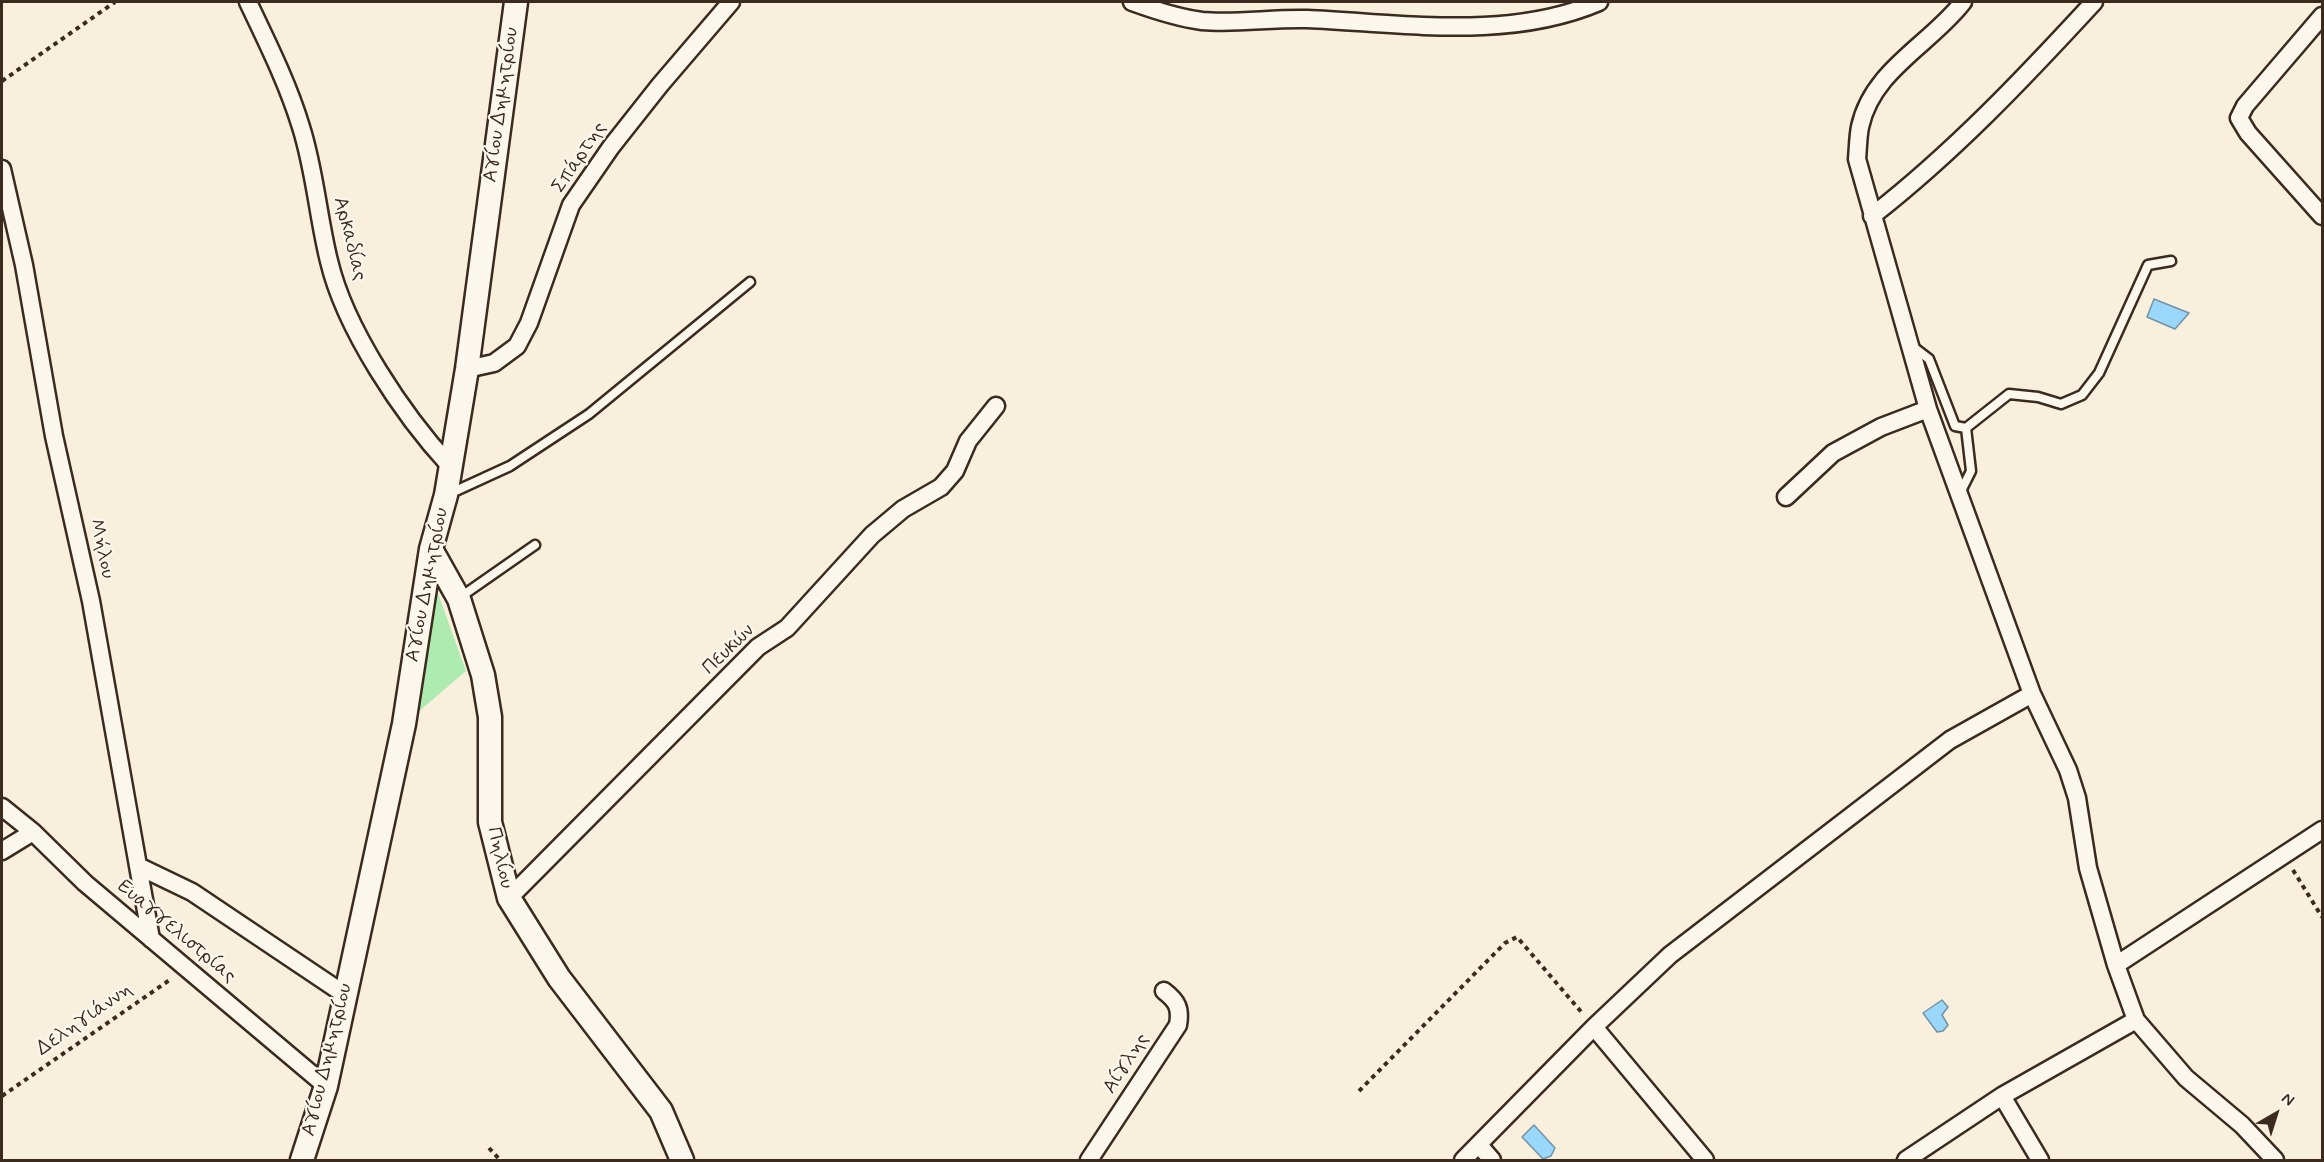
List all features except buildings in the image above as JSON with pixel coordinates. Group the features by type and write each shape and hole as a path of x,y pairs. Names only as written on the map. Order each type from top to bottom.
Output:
{"street":[{"name":"Αρκαδίας","path":"248,2 276,60 301,127 329,262 349,316 420,434 450,466"},
{"name":"Αγίου Δημητρίου","path":"302,1161 326,1086 404,724 431,549 446,495 467,369 516,2"},
{"name":"Σπάρτης","path":"467,369 494,363 517,346 529,323 571,205 660,85 731,2"},
{"path":"1132,2 1158,6 1202,21 1303,19 1475,27 1508,25 1581,9 1599,2"},
{"path":"1963,2 1945,23 1886,77 1871,98 1861,125 1857,159 1872,216 1928,409 2032,694 2064,760 2077,798 2088,868 2116,965 2136,1020 2186,1078 2242,1125 2275,1161"},
{"path":"1872,216 1941,159 2026,76 2094,2"},
{"path":"2322,16 2246,106 2239,118 2248,133 2322,216"},
{"name":"Μήλου","path":"2,168 24,265 54,436 91,601 151,939"},
{"name":"Πευκών","path":"509,898 758,646 788,628 872,535 903,509 941,487 955,471 968,441 996,406"},
{"path":"1786,496 1833,453 1856,439 1928,409"},
{"name":"Πηλίου","path":"431,549 459,599 483,675 490,717 490,822 509,898 559,978 661,1111 682,1161"},
{"path":"1462,1161 1594,1027 1670,955 1754,889 1866,807 1950,740 2032,694"},
{"name":"Ευαγγελιστρίας","path":"2,807 33,832 86,883 151,939 326,1086"},
{"path":"2116,965 2322,830"},
{"path":"2,852 33,832"},
{"path":"138,866 192,892 344,994"},
{"name":"Αίγλης","path":"1089,1161 1178,1025 1180,1013 1176,1001 1164,991"},
{"path":"1906,1160 2002,1096 2136,1020"},
{"path":"1594,1027 1705,1161"},
{"path":"2002,1096 2040,1161"},
{"path":"1479,1145 1492,1161"}],"lane":[{"path":"1910,344 1929,359 1955,426 1966,428 2009,394 2038,397 2061,404 2082,395 2099,373 2148,265 2171,261"},
{"path":"446,495 510,466 588,414 750,282"},
{"path":"1960,493 1971,471 1966,428"},
{"path":"459,599 535,544"}],"path":[{"path":"2,81 115,2"},
{"path":"2284,854 2322,917"},
{"path":"1359,1091 1505,943 1517,937 1594,1027"},
{"name":"Δεληγιάννη","path":"2,1096 187,968"},
{"path":"489,1148 500,1161"}],"green space":[{"path":"436,588 466,671 417,713"}],"water":[{"path":"2154,299 2189,313 2175,329 2147,317"},
{"path":"1942,1000 1948,1007 1942,1015 1948,1025 1943,1031 1937,1032 1923,1013"},
{"path":"1534,1125 1555,1148 1551,1156 1543,1159 1522,1137"}]}
